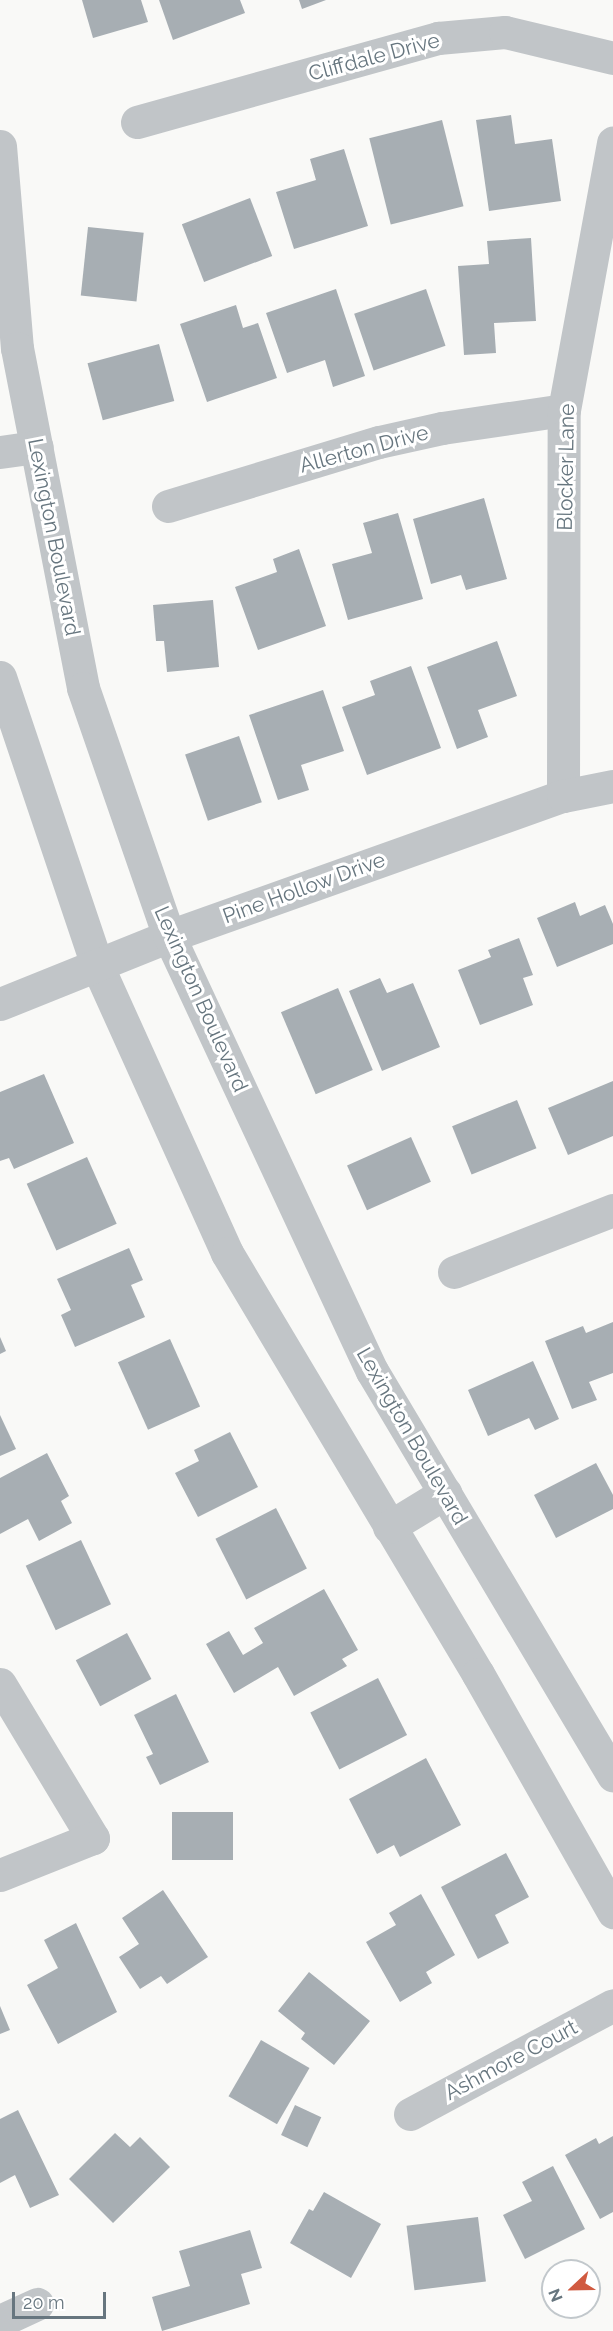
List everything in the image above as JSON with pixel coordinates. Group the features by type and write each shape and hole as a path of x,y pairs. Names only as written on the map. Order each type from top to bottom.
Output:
{"street":[{"name":"Cliffdale Drive","path":"136,122 438,38 505,32 613,58"},
{"name":"Blocker Lane","path":"563,796 564,410 613,142"},
{"name":"Lexington Boulevard","path":"0,146 18,348 83,688 169,936 372,1371 613,1776"},
{"name":"Allerton Drive","path":"168,506 379,442 442,428 564,410"},
{"path":"0,452 37,447"},
{"path":"0,676 97,965 227,1253 613,1912"},
{"name":"Pine Hollow Drive","path":"0,1004 169,936 563,796 613,786"},
{"path":"454,1272 613,1210"},
{"path":"389,1527 445,1493"},
{"path":"0,1684 93,1838 0,1875"},
{"name":"Ashmore Court","path":"410,2114 613,2005"},
{"path":"0,2321 37,2304"}],"building":[{"path":"82,0 141,0 148,22 93,38"},
{"path":"159,0 240,0 245,13 173,40"},
{"path":"299,0 326,0 302,9"},
{"path":"511,115 515,144 552,139 561,201 489,211 476,120"},
{"path":"442,120 464,206 391,225 369,138"},
{"path":"344,149 368,226 294,249 276,192 316,180 310,159"},
{"path":"250,198 272,256 204,282 182,224"},
{"path":"88,227 144,233 136,301 81,296"},
{"path":"531,238 536,321 494,323 496,353 464,355 458,266 489,264 487,241"},
{"path":"336,289 365,376 333,387 325,360 287,373 266,313"},
{"path":"426,289 446,346 374,370 354,314"},
{"path":"236,305 243,328 258,323 277,378 207,402 180,324"},
{"path":"159,344 174,401 103,420 88,363"},
{"path":"484,498 507,579 466,590 461,575 431,584 413,519"},
{"path":"398,513 423,599 348,620 332,564 372,553 363,523"},
{"path":"299,549 326,626 258,650 235,587 277,572 273,559"},
{"path":"213,600 219,667 167,672 164,641 156,641 153,605"},
{"path":"497,641 517,696 478,710 488,737 457,749 427,667"},
{"path":"411,666 441,748 367,775 342,707 375,695 370,681"},
{"path":"323,690 344,751 301,765 309,790 278,800 249,715"},
{"path":"239,736 262,802 208,821 185,755"},
{"path":"575,902 580,916 605,905 613,924 613,944 557,967 537,918"},
{"path":"519,938 533,975 523,978 533,1005 480,1025 458,970 491,957 488,950"},
{"path":"380,978 387,993 413,983 440,1047 382,1071 349,991"},
{"path":"338,988 373,1070 316,1094 281,1012"},
{"path":"44,1074 74,1143 14,1169 9,1158 0,1161 0,1092"},
{"path":"613,1081 613,1136 568,1155 548,1108"},
{"path":"517,1100 536,1148 472,1174 452,1126"},
{"path":"411,1137 431,1182 367,1210 347,1165"},
{"path":"87,1157 117,1224 56,1251 27,1184"},
{"path":"129,1248 143,1280 131,1285 145,1317 75,1347 61,1315 71,1310 57,1279"},
{"path":"613,1322 613,1373 589,1382 597,1400 572,1409 545,1341 583,1326 586,1333"},
{"path":"0,1337 6,1351 0,1354"},
{"path":"170,1339 200,1407 148,1430 118,1362"},
{"path":"533,1361 559,1419 535,1430 529,1418 488,1436 468,1390"},
{"path":"0,1415 16,1449 0,1456"},
{"path":"230,1432 258,1487 198,1517 175,1473 199,1461 194,1450"},
{"path":"47,1453 69,1496 61,1501 72,1523 39,1541 28,1519 0,1534 0,1478"},
{"path":"596,1463 613,1495 613,1509 556,1538 534,1495"},
{"path":"276,1508 307,1569 246,1599 215,1539"},
{"path":"81,1540 111,1604 56,1630 26,1566"},
{"path":"324,1589 358,1650 342,1659 347,1666 294,1696 278,1667 234,1693 206,1644 229,1631 243,1655 263,1643 254,1628"},
{"path":"127,1633 151,1679 100,1706 76,1660"},
{"path":"378,1678 407,1735 339,1770 310,1713"},
{"path":"176,1694 209,1762 160,1785 146,1757 153,1754 134,1715"},
{"path":"426,1758 461,1825 400,1857 394,1845 377,1854 349,1799"},
{"path":"172,1812 233,1812 233,1860 172,1860"},
{"path":"506,1853 529,1897 495,1915 509,1943 478,1959 441,1887"},
{"path":"163,1890 208,1957 167,1984 161,1976 140,1989 119,1957 139,1944 122,1918"},
{"path":"421,1894 455,1955 426,1972 432,1983 400,2002 366,1942 396,1925 389,1913"},
{"path":"76,1923 117,2012 58,2044 27,1985 58,1968 44,1940"},
{"path":"309,1972 370,2021 334,2065 301,2039 305,2033 278,2011"},
{"path":"0,2006 10,2030 0,2034"},
{"path":"261,2040 309,2068 277,2124 228,2096"},
{"path":"295,2105 321,2117 307,2147 281,2135"},
{"path":"18,2110 59,2195 30,2208 15,2175 0,2183 0,2119"},
{"path":"115,2133 130,2147 140,2137 170,2167 113,2223 69,2179"},
{"path":"613,2136 613,2212 600,2219 565,2155 596,2138 599,2144"},
{"path":"553,2166 585,2229 525,2259 503,2215 532,2201 522,2182"},
{"path":"324,2192 381,2224 351,2278 290,2243 309,2209 313,2211"},
{"path":"478,2217 486,2282 414,2290 407,2226"},
{"path":"250,2230 262,2268 241,2274 250,2304 162,2331 152,2297 190,2286 179,2251"}]}
